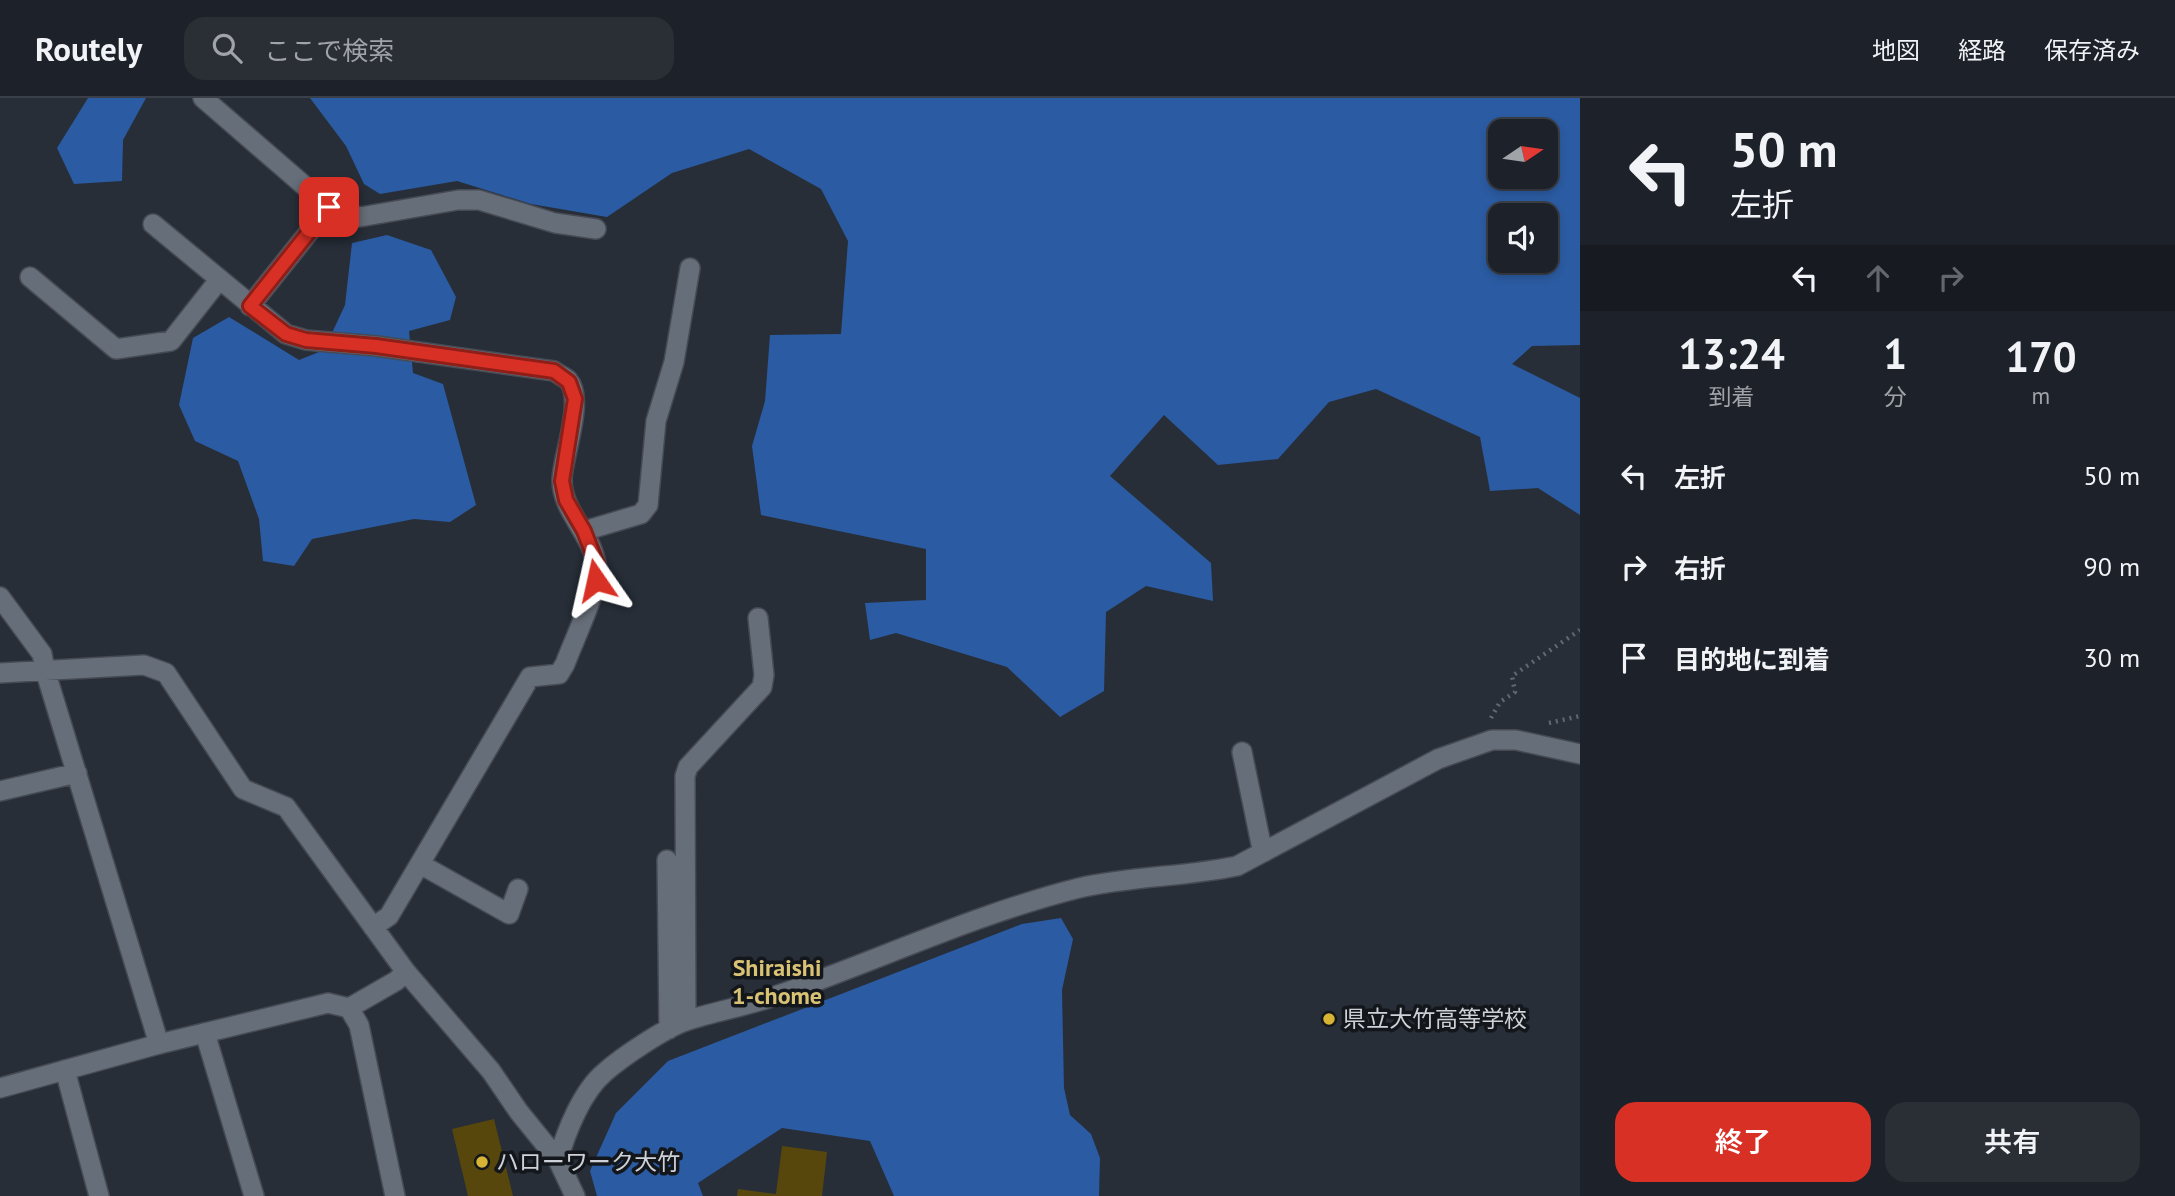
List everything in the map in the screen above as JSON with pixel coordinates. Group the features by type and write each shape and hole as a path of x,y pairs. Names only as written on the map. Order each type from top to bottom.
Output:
{"street":[{"path":"202,98 329,207 343,213 360,217 458,200 478,200 555,223 596,229"},
{"path":"250,306 329,207"},
{"path":"153,224 286,334 306,340 404,349 554,371 569,382 575,399 562,481 566,500 584,531 597,564 596,580 565,664 559,674 530,677 389,916 373,927"},
{"path":"584,531 641,514 648,505 656,421 674,362 690,268"},
{"path":"30,277 116,349 171,341 219,280"},
{"path":"0,597 42,654 159,1044"},
{"path":"677,1025 685,776 688,767 762,687 764,675 758,618"},
{"path":"0,673 144,665 166,673 243,789 286,807 406,972 491,1071 519,1112 558,1160 575,1196"},
{"path":"558,1160 566,1130 604,1073 677,1025 777,996 1007,909 1081,888 1142,877 1207,872 1237,866 1438,759 1492,740 1516,740 1580,754"},
{"path":"1242,752 1264,852"},
{"path":"0,791 77,774"},
{"path":"667,860 677,1025"},
{"path":"420,864 509,914 518,889"},
{"path":"0,1088 159,1044 328,1003 349,1008 396,981 406,972"},
{"path":"349,1008 359,1025 395,1196"},
{"path":"205,1033 254,1196"},
{"path":"65,1070 99,1196"}],"path":[{"path":"1481,745 1485,730 1500,702 1515,692 1512,676 1580,630"}],"shaded area":[{"path":"88,98 146,98 123,140 122,181 74,184 57,148"},
{"path":"310,98 1580,98 1580,345 1532,346 1512,364 1580,398 1580,515 1538,488 1490,491 1480,437 1376,389 1329,402 1278,459 1218,465 1164,415 1110,476 1211,563 1213,601 1146,586 1106,612 1104,691 1060,717 1007,667 896,633 870,640 865,603 926,600 926,549 761,515 752,446 765,401 770,335 841,334 848,241 821,189 749,149 672,173 607,217 531,204 457,181 380,194 364,184 346,146"},
{"path":"387,235 431,250 456,297 450,320 409,331 413,373 443,384 476,505 450,522 414,519 312,539 294,566 263,561 259,519 238,461 195,441 179,405 193,338 229,317 299,360 324,350 345,305 352,243"},
{"path":"1061,918 1073,939 1062,990 1064,1088 1070,1115 1091,1134 1100,1158 1099,1196 894,1196 870,1141 782,1128 698,1183 703,1196 597,1196 590,1171 616,1113 668,1061 1022,924"}],"building":[{"name":"ハローワーク大竹","path":"494,1119 513,1196 468,1196 452,1129"},
{"path":"782,1146 827,1152 822,1196 737,1196 738,1189 776,1194"}],"place":[{"name":"県立大竹高等学校","path":"1329,1019"},
{"name":"ハローワーク大竹","path":"482,1162"}],"district":[{"name":"Shiraishi 1-chome","path":"777,982"}],"route":[{"path":"329,207 250,306 286,334 306,340 376,346 554,371 569,382 575,399 562,481 566,500 584,531 597,564 596,580"}]}
